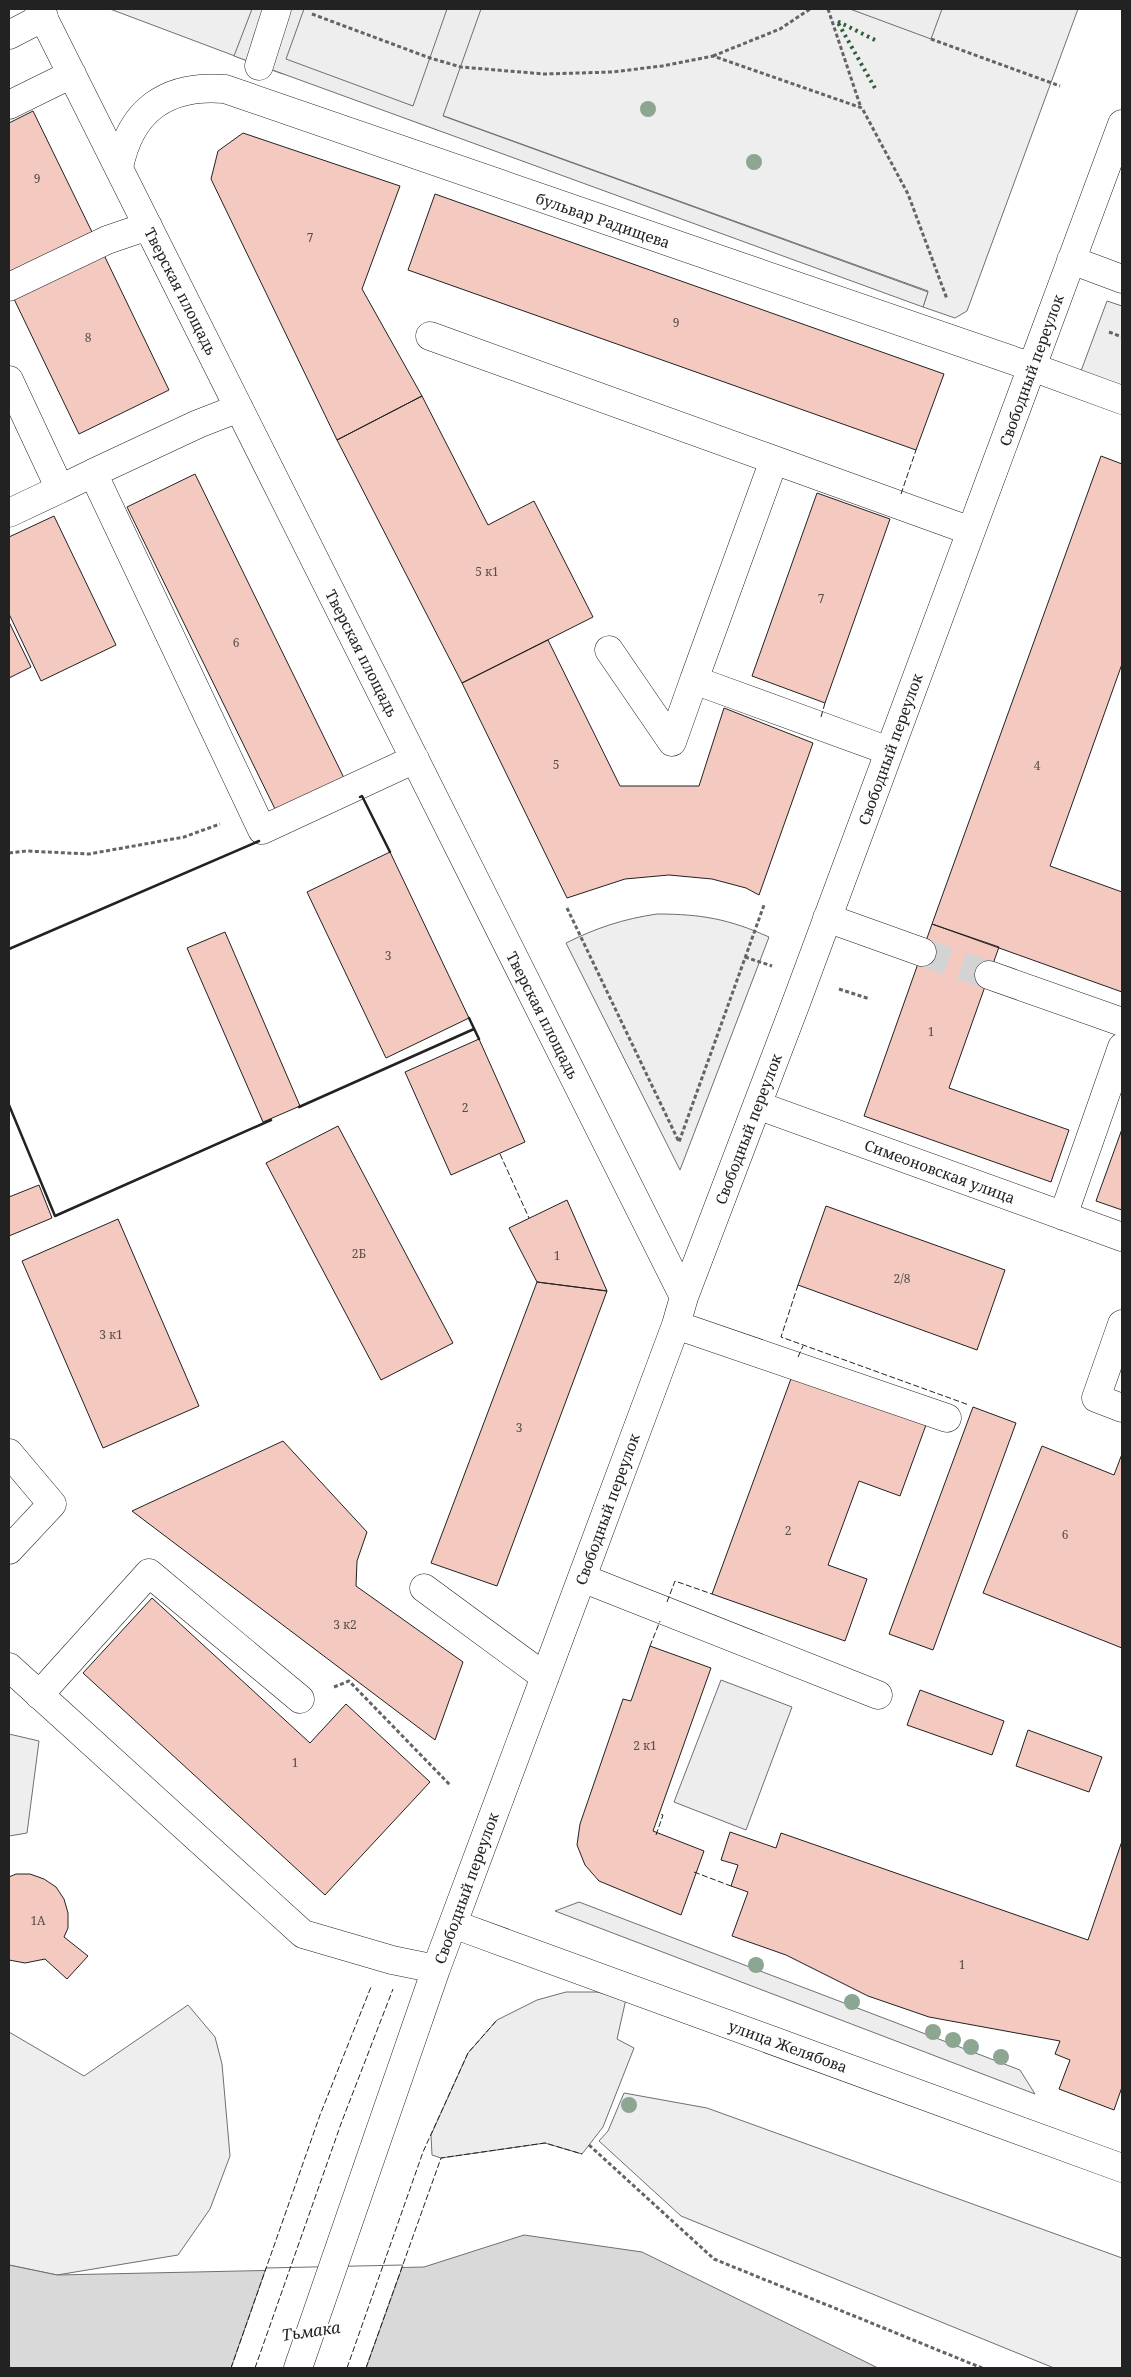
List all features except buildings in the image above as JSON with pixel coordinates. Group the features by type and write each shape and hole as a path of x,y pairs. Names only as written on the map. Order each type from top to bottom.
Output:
{"street":[{"path":"259,66 290,10"},
{"path":"9,35 42,13"},
{"name":"Тверская площадь","path":"42,13 684,1297"},
{"path":"9,105 72,74"},
{"name":"бульвар Радищева","path":"119,168 130,132 154,104 165,97 188,89 200,87 225,89 1032,367 1122,400"},
{"name":"Свободный переулок","path":"298,2368 436,1968 676,1325 684,1297 1122,124"},
{"path":"9,287 107,240 148,226"},
{"path":"1071,260 1122,279"},
{"path":"430,336 971,531"},
{"path":"9,380 60,488"},
{"path":"9,513 198,424 239,408"},
{"path":"609,650 672,742 774,460"},
{"path":"93,473 262,830 415,759"},
{"path":"694,680 889,751"},
{"path":"827,918 922,952"},
{"path":"989,975 1122,1022"},
{"path":"1063,1216 1122,1047"},
{"name":"Симеоновская улица","path":"757,1105 1122,1237"},
{"path":"1122,1324 1096,1398 1122,1408"},
{"path":"676,1325 947,1418"},
{"path":"9,1453 52,1504 9,1550"},
{"path":"39,1695 149,1573 300,1699"},
{"path":"582,1578 878,1696"},
{"path":"424,1588 545,1677"},
{"path":"9,1667 303,1934 392,1960 436,1968"},
{"name":"улица Желябова","path":"453,1924 1122,2168"}],"path":[{"path":"290,10 460,67 544,74 612,72 662,66 713,56 780,29 810,9"},
{"path":"828,9 862,108 908,194 948,301"},
{"path":"931,39 1060,86"},
{"path":"713,56 862,108"},
{"path":"1110,332 1122,337"},
{"path":"9,853 27,851 89,854 184,837 254,813"},
{"path":"567,908 679,1142 764,905"},
{"path":"300,1699 349,1681 450,1785"},
{"path":"589,2145 714,2260 982,2368"}],"shaded area":[{"path":"110,9 1078,9 967,311 955,318 923,307 928,291 444,116 438,130 408,119 413,106 280,73"},
{"path":"252,9 304,9 286,59 413,106 447,9 481,9 443,116 928,292 923,307 234,56"},
{"path":"850,9 942,9 931,39"},
{"path":"1107,301 1122,306 1122,386 1081,371"},
{"path":"657,914 687,915 714,919 741,926 769,937 680,1170 566,943 610,925"},
{"path":"721,1680 792,1707 746,1830 674,1802"},
{"path":"9,1734 39,1741 27,1833 9,1836"},
{"path":"579,1902 1020,2070 1035,2094 555,1911"},
{"path":"566,1992 597,1992 626,1999 617,2039 634,2048 603,2127 582,2154 545,2143 441,2158 432,2155 431,2135 468,2053 497,2020 537,2000"},
{"path":"188,2005 215,2037 222,2064 230,2156 210,2209 178,2255 57,2275 9,2265 9,2032 84,2076"},
{"path":"624,2093 707,2108 1122,2258 1122,2368 1054,2368 681,2216 599,2141 608,2131"}],"water":[{"name":"Тьмака","path":"524,2235 642,2252 878,2368 9,2368 9,2265 57,2275 424,2267"}],"pier":[{"path":"403,2265 366,2368 231,2368 266,2268"}],"tunnel":[{"path":"922,952 989,975"}],"hedge":[{"path":"875,40 837,21 876,90"}],"fence":[{"path":"901,494 916,450"},
{"path":"821,717 825,703"},
{"path":"500,1154 529,1218"},
{"path":"798,1285 781,1337 969,1405"},
{"path":"798,1357 803,1346"},
{"path":"667,1602 675,1581 712,1594"},
{"path":"650,1646 660,1621"},
{"path":"656,1835 663,1815 659,1814"},
{"path":"694,1872 731,1886"},
{"path":"231,2368 320,2115 371,1987"},
{"path":"255,2368 342,2121 393,1989"},
{"path":"347,2368 423,2152 468,2053 497,2020"},
{"path":"366,2368 441,2158 545,2143 582,2154"}],"wall":[{"path":"360,797 362,796 390,852"},
{"path":"9,949 259,841"},
{"path":"469,1018 479,1039"},
{"path":"299,1107 474,1029"},
{"path":"9,1105 55,1216 271,1120"}]}
